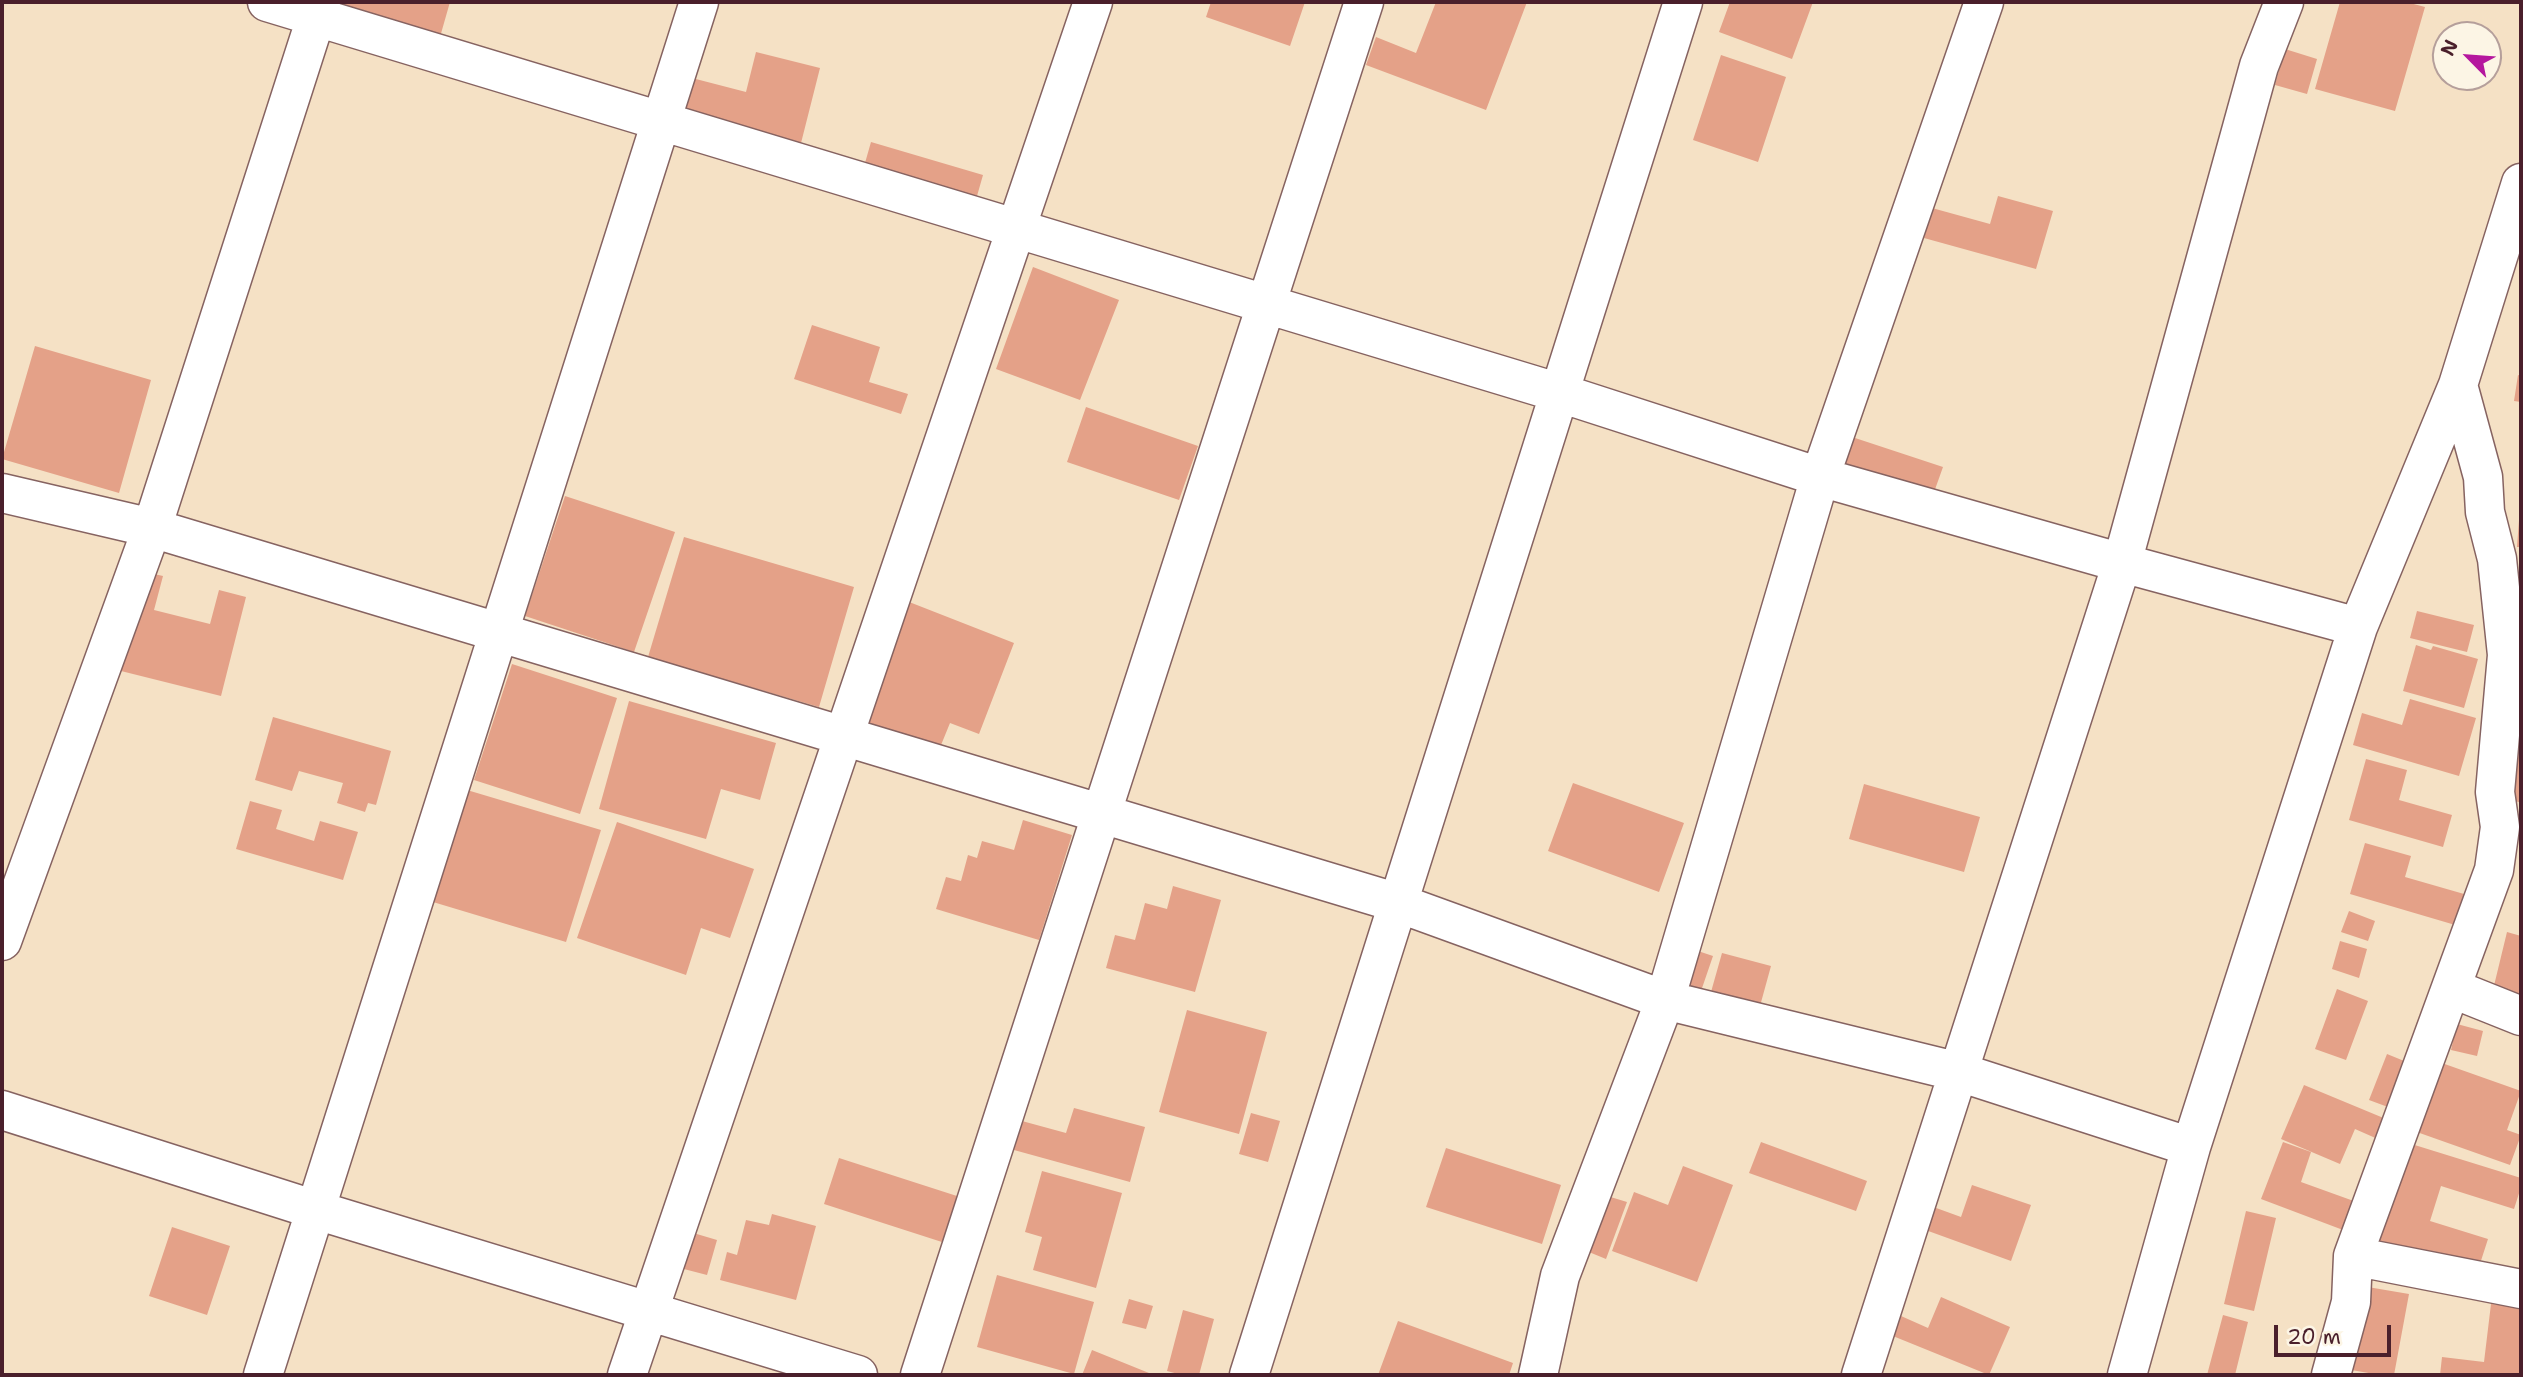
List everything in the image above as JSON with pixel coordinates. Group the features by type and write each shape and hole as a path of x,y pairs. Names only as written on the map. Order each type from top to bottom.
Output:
{"street":[{"path":"267,2 319,9 662,121 1560,393 1820,477 2358,627"},
{"path":"263,1375 699,2"},
{"path":"627,1375 1093,2"},
{"path":"920,1375 1364,2"},
{"path":"1249,1375 1683,2"},
{"path":"1538,1375 1560,1276 1665,1000 1820,477 1984,2"},
{"path":"1861,1375 2122,563 2259,66 2284,2"},
{"path":"2,941 152,528 319,9"},
{"path":"2127,1375 2192,1147 2358,627 2458,385 2521,183"},
{"path":"2330,1375 2351,1302 2353,1256 2511,828 2494,792 2507,655 2497,559 2485,512 2483,477 2458,385"},
{"path":"2,493 152,528 1398,903 1665,1000 1959,1072 2192,1147"},
{"path":"2451,988 2521,1016"},
{"path":"2,1110 316,1210 858,1375"},
{"path":"2353,1256 2521,1289"}],"building":[{"path":"327,2 450,2 438,44"},
{"path":"1211,2 1305,2 1290,46 1206,17"},
{"path":"1436,2 1527,2 1486,110 1366,65 1376,37 1416,53"},
{"path":"1730,2 1813,2 1792,59 1719,32"},
{"path":"2340,2 2406,2 2425,7 2395,111 2315,89"},
{"path":"2285,49 2317,59 2307,94 2275,85"},
{"path":"756,52 820,68 800,147 682,117 692,78 746,92"},
{"path":"1721,55 1786,77 1758,162 1693,140"},
{"path":"871,142 983,175 975,203 863,170"},
{"path":"1998,196 2053,211 2036,269 1924,238 1932,208 1990,224"},
{"path":"1033,267 1119,300 1080,400 996,369"},
{"path":"812,325 880,347 869,382 908,394 901,414 794,379"},
{"path":"35,346 151,380 119,493 2,459"},
{"path":"2518,375 2521,376 2521,402 2514,401"},
{"path":"1086,407 1198,446 1179,500 1067,462"},
{"path":"1846,435 1943,467 1933,495 1837,464"},
{"path":"565,496 675,532 634,652 525,616"},
{"path":"2519,520 2521,547 2517,547"},
{"path":"684,537 854,587 819,707 648,657"},
{"path":"145,572 163,576 154,610 210,624 219,590 246,597 221,696 121,671"},
{"path":"899,598 1014,643 979,734 950,723 939,750 853,717"},
{"path":"2417,611 2474,625 2467,652 2410,638"},
{"path":"2416,645 2431,650 2433,646 2478,659 2464,708 2403,691"},
{"path":"512,664 617,698 580,814 474,780"},
{"path":"2410,699 2476,718 2459,776 2353,745 2362,713 2402,725"},
{"path":"629,701 776,743 760,800 721,789 706,839 599,809"},
{"path":"273,717 391,751 376,805 368,803 365,812 337,803 343,783 299,771 292,791 255,780"},
{"path":"2521,745 2521,803 2502,796"},
{"path":"2366,759 2407,770 2399,800 2452,815 2443,847 2349,820"},
{"path":"1573,783 1684,823 1659,892 1548,851"},
{"path":"1864,784 1980,817 1964,872 1849,839"},
{"path":"467,790 601,830 566,942 433,902"},
{"path":"250,801 282,810 276,829 314,841 320,821 358,832 343,880 236,849"},
{"path":"1023,820 1072,835 1039,940 936,909 946,877 961,881 968,855 977,858 982,841 1014,850"},
{"path":"617,822 754,869 730,938 701,928 686,975 577,938"},
{"path":"2365,843 2411,856 2405,877 2471,896 2462,927 2350,894"},
{"path":"1173,886 1221,900 1195,992 1106,968 1115,935 1135,940 1145,903 1167,909"},
{"path":"2349,911 2375,921 2368,941 2341,932"},
{"path":"2507,932 2521,936 2521,1005 2491,998"},
{"path":"2340,941 2367,949 2359,978 2332,969"},
{"path":"1686,947 1713,956 1700,994 1673,984"},
{"path":"1722,953 1771,966 1760,1006 1711,992"},
{"path":"2337,989 2368,1001 2346,1060 2315,1049"},
{"path":"1187,1010 1267,1032 1239,1134 1159,1112"},
{"path":"2457,1024 2483,1031 2477,1056 2451,1050"},
{"path":"2387,1054 2414,1065 2396,1110 2369,1100"},
{"path":"2439,1062 2521,1091 2507,1130 2521,1135 2510,1165 2414,1131"},
{"path":"2304,1085 2398,1124 2389,1144 2355,1129 2340,1164 2281,1139"},
{"path":"1074,1108 1145,1127 1130,1182 1014,1150 1022,1121 1066,1133"},
{"path":"1251,1113 1280,1121 1268,1162 1239,1154"},
{"path":"1761,1142 1867,1181 1856,1211 1749,1173"},
{"path":"2283,1142 2311,1152 2301,1182 2362,1204 2351,1233 2261,1199"},
{"path":"2405,1142 2521,1178 2514,1209 2441,1186 2430,1221 2488,1239 2477,1273 2374,1240"},
{"path":"1446,1148 1561,1185 1542,1244 1426,1207"},
{"path":"839,1158 960,1197 945,1243 824,1204"},
{"path":"1683,1166 1733,1185 1697,1282 1612,1251 1634,1192 1668,1205"},
{"path":"1042,1171 1122,1193 1096,1288 1033,1270 1042,1237 1025,1232"},
{"path":"1972,1185 2031,1205 2011,1261 1920,1228 1928,1205 1961,1217"},
{"path":"1604,1195 1627,1202 1606,1259 1584,1250"},
{"path":"2246,1211 2276,1218 2254,1311 2224,1304"},
{"path":"772,1214 816,1226 796,1300 720,1280 727,1252 737,1255 746,1220 769,1225"},
{"path":"172,1227 230,1246 207,1315 149,1296"},
{"path":"690,1232 717,1240 707,1275 680,1268"},
{"path":"997,1275 1094,1302 1074,1374 977,1347"},
{"path":"2356,1285 2409,1294 2394,1375 2340,1368"},
{"path":"1941,1297 2010,1327 1989,1375 1883,1332 1892,1312 1928,1328"},
{"path":"1129,1299 1153,1306 1146,1329 1122,1323"},
{"path":"2491,1304 2521,1307 2521,1375 2440,1375 2442,1357 2484,1362"},
{"path":"1183,1310 1214,1319 1199,1375 1182,1375 1167,1371"},
{"path":"2223,1315 2248,1322 2235,1375 2207,1375"},
{"path":"1398,1321 1513,1363 1509,1375 1378,1375"},
{"path":"1092,1350 1149,1373 1082,1375"}]}
